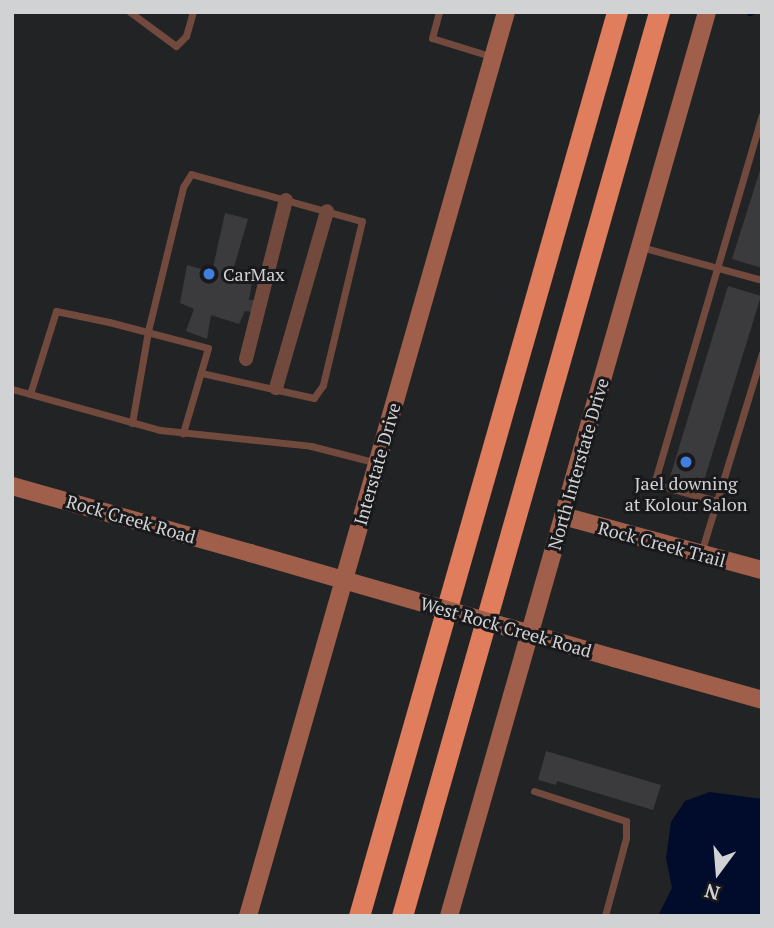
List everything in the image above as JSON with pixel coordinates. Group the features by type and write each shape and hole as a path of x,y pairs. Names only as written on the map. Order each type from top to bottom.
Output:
{"highway":[{"path":"359,916 617,12"},
{"path":"402,916 659,12"}],"street":[{"name":"Interstate Drive","path":"248,916 506,12"},
{"name":"North Interstate Drive","path":"449,916 707,12"},
{"path":"246,359 286,200"},
{"path":"276,388 327,211"},
{"name":"Rock Creek Road","path":"12,486 250,553"},
{"name":"Rock Creek Trail","path":"564,516 762,570"},
{"name":"West Rock Creek Road","path":"250,553 762,700"}],"lane":[{"path":"130,12 176,46 186,36 193,12"},
{"path":"439,12 432,38 493,57"},
{"path":"717,501 654,484 762,114"},
{"path":"132,423 149,332 183,187 191,174 362,221 323,385 314,398 201,373"},
{"path":"640,247 762,280"},
{"path":"30,394 56,311 149,332 208,348 183,433"},
{"path":"701,554 762,353"},
{"path":"12,389 132,423 183,433 311,446 378,463"},
{"path":"534,791 626,821 626,838 605,916"}],"water":[{"path":"710,792 762,799 762,916 658,916 672,888 666,858 671,822 685,801"}],"building":[{"path":"762,167 762,268 732,259"},
{"name":"CarMax","path":"225,213 248,219 231,277 252,283 249,300 255,300 252,312 245,311 239,324 211,315 207,339 186,331 194,309 180,303 187,265 212,272"},
{"path":"728,286 761,296 702,487 670,477"},
{"path":"546,751 661,785 653,810 557,781 556,785 538,780"}],"place":[{"name":"CarMax","path":"209,274"},
{"name":"Jael downing at Kolour Salon","path":"686,462"}]}
